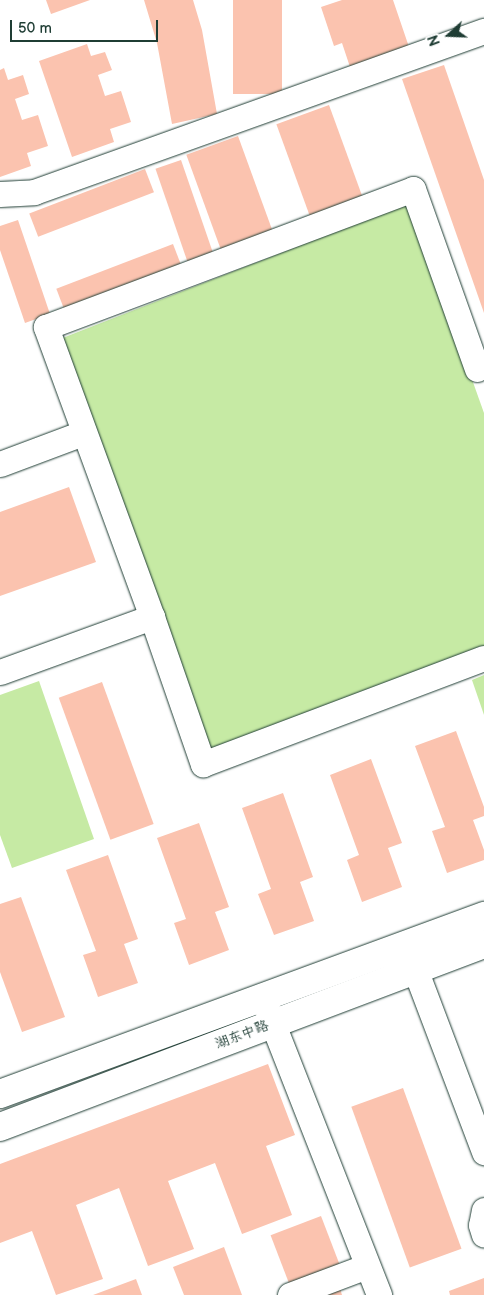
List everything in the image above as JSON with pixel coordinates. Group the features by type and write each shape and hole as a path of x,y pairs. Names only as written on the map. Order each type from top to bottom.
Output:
{"main road":[{"name":"湖东中路","path":"0,1094 262,996 484,916"},
{"name":"湖东中路","path":"0,1127 484,944"}],"street":[{"path":"0,194 34,192 484,31"},
{"path":"482,374 413,189 46,327 83,433 152,617 203,764 484,658"},
{"path":"0,464 83,433"},
{"path":"0,672 152,617"},
{"path":"415,969 484,1152"},
{"path":"262,996 378,1295"},
{"path":"484,1210 481,1225 484,1235"},
{"path":"290,1295 367,1266"}],"green space":[{"path":"409,203 484,413 484,650 212,753 60,339"},
{"path":"484,675 484,715 472,680"},
{"path":"39,681 94,839 12,868 0,835 0,695"}],"building":[{"path":"46,0 90,0 51,14"},
{"path":"144,0 193,0 202,30 217,114 172,124 157,43"},
{"path":"233,0 282,0 282,94 233,94"},
{"path":"342,0 393,0 409,47 350,67 342,43 334,46 321,7"},
{"path":"87,44 91,56 105,52 112,70 98,75 105,96 121,91 131,122 110,129 114,142 72,157 39,61"},
{"path":"444,65 484,180 484,313 402,79"},
{"path":"4,68 8,80 23,75 29,94 15,99 22,120 38,115 48,146 27,153 31,166 0,177 0,70"},
{"path":"329,105 364,201 311,220 276,124"},
{"path":"238,136 273,233 222,252 186,155"},
{"path":"181,160 214,255 188,263 155,169"},
{"path":"145,169 154,192 38,237 29,213"},
{"path":"18,220 50,314 25,323 0,250 0,226"},
{"path":"173,244 182,267 65,312 56,289"},
{"path":"69,487 96,562 0,596 0,512"},
{"path":"102,682 154,824 110,840 59,698"},
{"path":"456,731 484,807 484,816 473,820 484,850 484,860 447,873 432,831 445,827 415,746"},
{"path":"371,759 402,843 388,848 402,887 362,902 347,860 359,855 330,775"},
{"path":"283,793 313,877 300,882 314,921 274,935 258,894 271,889 242,808"},
{"path":"199,823 229,907 215,912 229,950 189,965 174,923 186,919 157,838"},
{"path":"108,855 138,939 124,944 138,983 98,997 83,955 96,951 66,870"},
{"path":"21,897 65,1017 22,1032 0,972 0,904"},
{"path":"268,1064 295,1135 266,1146 292,1215 242,1234 215,1163 168,1181 194,1249 148,1266 119,1188 76,1205 103,1279 56,1295 32,1231 0,1243 0,1164"},
{"path":"403,1088 461,1249 410,1267 351,1107"},
{"path":"321,1216 340,1265 290,1285 271,1235"},
{"path":"224,1247 242,1295 184,1295 173,1267"},
{"path":"484,1278 484,1295 450,1295 449,1291"},
{"path":"136,1279 142,1295 93,1295"},
{"path":"339,1285 342,1295 313,1295"}]}
